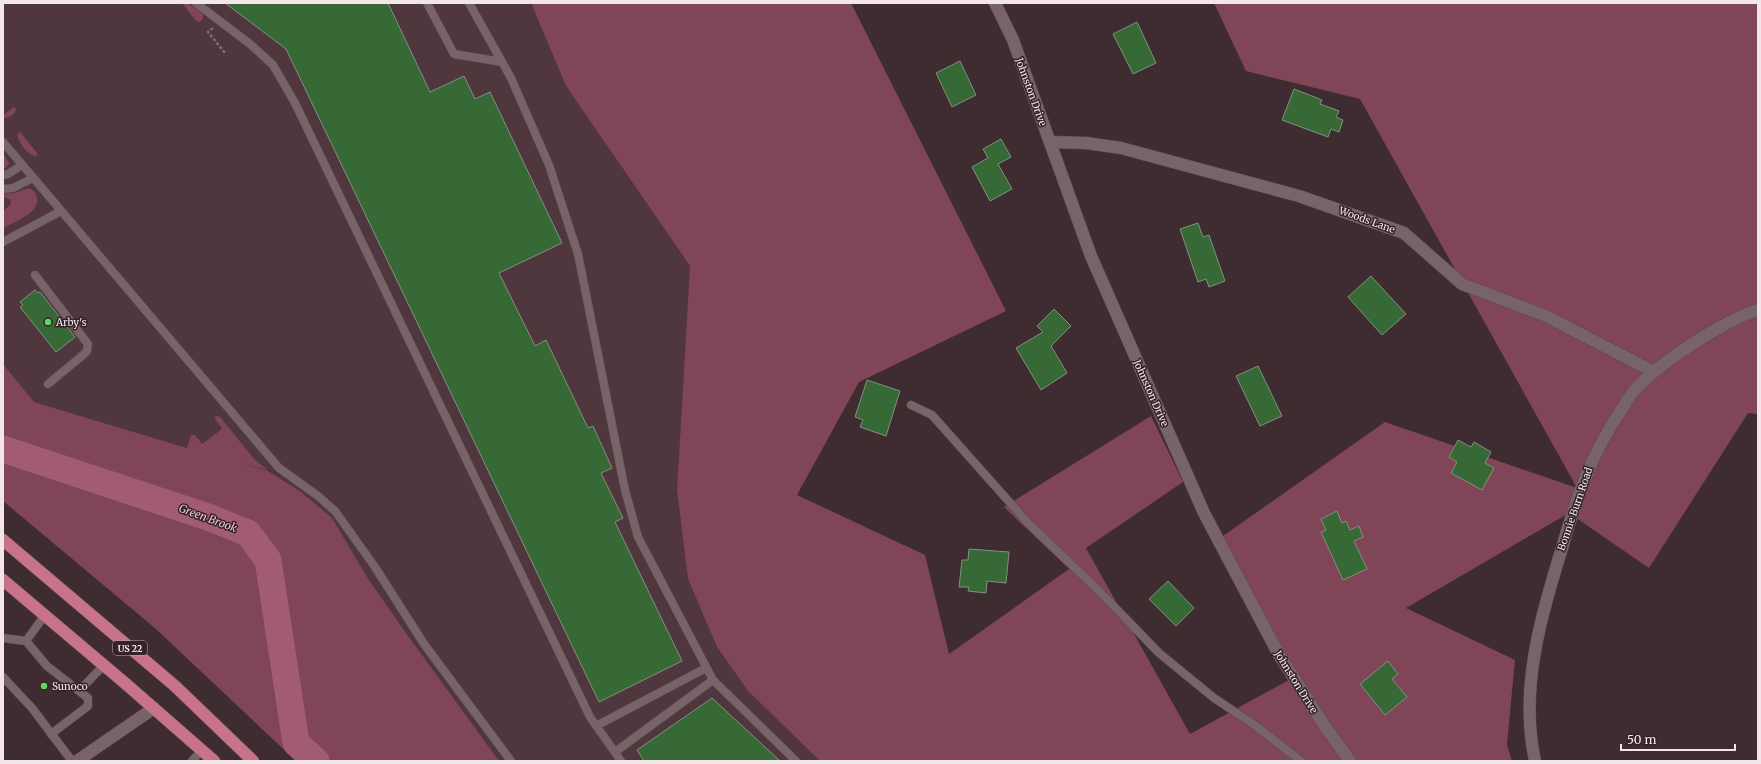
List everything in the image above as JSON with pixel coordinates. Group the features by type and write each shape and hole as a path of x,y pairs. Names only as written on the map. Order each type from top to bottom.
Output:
{"highway":[{"name":"US 22","path":"3,540 175,686 253,761"},
{"name":"US 22","path":"5,584 45,615 214,761"}],"street":[{"name":"Johnston Drive","path":"995,3 1013,40 1090,256 1204,513 1278,653 1324,725 1350,761"},
{"name":"Woods Lane","path":"1050,142 1086,143 1121,148 1192,169 1299,196 1404,234 1462,284 1546,316 1654,372"},
{"name":"Bonnie Burn Road","path":"1535,761 1532,748 1529,704 1534,650 1543,609 1571,518 1590,463 1633,392 1654,372 1694,343 1747,313 1758,310"},
{"path":"77,761 154,708"}],"lane":[{"path":"196,3 250,44 273,65 295,103 574,685 590,717 621,761"},
{"path":"427,3 454,54 502,62"},
{"path":"469,3 511,78 549,165 578,254 625,490 638,537 713,680 796,761"},
{"path":"3,142 279,468 318,496 335,511 375,567 424,644 511,761"},
{"path":"3,175 8,174 22,165"},
{"path":"3,189 14,188 33,178"},
{"path":"3,242 61,210"},
{"path":"35,275 88,344 87,351 83,355 48,384"},
{"path":"911,405 932,415 1028,523 1098,590 1159,653 1214,698 1253,724 1301,761"},
{"path":"26,641 45,615"},
{"path":"3,638 26,641 47,666 88,698 88,706 51,734"},
{"path":"80,691 104,665"},
{"path":"596,726 706,668"},
{"path":"3,677 32,708 72,761"},
{"path":"615,752 713,680"},
{"path":"192,761 202,750"}],"shaded area":[{"path":"3,3 531,3 566,86 690,266 677,490 688,579 717,647 748,691 820,761 499,761 453,700 367,577 187,448 34,402 3,364"},
{"path":"182,3 188,3 203,14 203,19 199,22 196,21"},
{"path":"531,3 851,3 1006,311 859,382 797,495 925,555 949,654 1069,569 1004,507 1151,416 1183,482 1086,548 1190,734 1289,680 1213,543 1385,422 1577,488 1360,99 1246,71 1214,3 1758,3 1758,414 1748,413 1649,568 1569,513 1406,608 1515,660 1507,745 1512,761 820,761 748,691 717,647 688,579 677,490 690,266 566,86"},
{"path":"14,107 16,109 13,114 9,117 3,118 3,113 5,114"},
{"path":"20,132 37,153 37,156 30,154 21,144 18,136 18,133"},
{"path":"3,153 9,163 7,167 3,169"},
{"path":"29,188 37,195 37,203 35,208 20,220 3,228 3,211 10,205 11,200 3,197 3,194 14,193"},
{"path":"3,364 34,402 187,448 191,435 195,435 202,444 222,429 214,417 220,417 255,460 268,470 237,462 268,471 301,492 332,518 367,577 499,761 296,761 156,629 3,501"}],"building":[{"path":"225,3 388,3 430,92 464,76 475,99 490,92 562,243 499,273 535,346 546,340 588,428 593,426 612,468 601,473 623,518 615,522 682,661 599,702 286,49"},
{"path":"1137,22 1156,63 1133,74 1113,34"},
{"path":"960,61 976,95 952,107 936,73"},
{"path":"1294,89 1322,100 1320,104 1339,111 1336,117 1343,120 1339,132 1331,129 1328,137 1282,120"},
{"path":"1001,139 1011,157 998,164 1012,189 990,201 972,167 988,158 983,149"},
{"path":"1198,223 1203,237 1209,235 1225,281 1209,287 1206,279 1198,282 1180,229"},
{"path":"1371,276 1406,314 1382,335 1348,297"},
{"name":"Arby's","path":"35,290 38,293 40,292 75,337 56,352 20,307 23,305 20,302"},
{"path":"1054,309 1071,326 1051,346 1067,373 1041,390 1016,348 1043,332 1037,326"},
{"path":"1258,366 1282,416 1260,426 1236,376"},
{"path":"867,380 900,391 886,436 860,427 863,420 855,417"},
{"path":"1458,440 1471,447 1474,442 1491,452 1485,463 1494,468 1482,490 1451,473 1457,462 1449,457"},
{"path":"1337,511 1342,523 1346,521 1350,530 1359,526 1363,537 1354,541 1367,569 1343,580 1321,532 1326,530 1321,519"},
{"path":"969,549 1009,552 1006,583 987,581 986,593 968,591 969,587 959,587 962,560 968,560"},
{"path":"1168,581 1194,608 1176,626 1149,599"},
{"path":"1388,661 1398,674 1392,679 1407,697 1385,715 1360,684"},
{"path":"712,698 780,761 644,761 637,750"}],"waterway":[{"name":"Green Brook","path":"3,449 208,517 248,533 268,560 296,743 316,761"}],"place":[{"name":"Arby's","path":"48,322"},
{"name":"Sunoco","path":"44,686"}]}
